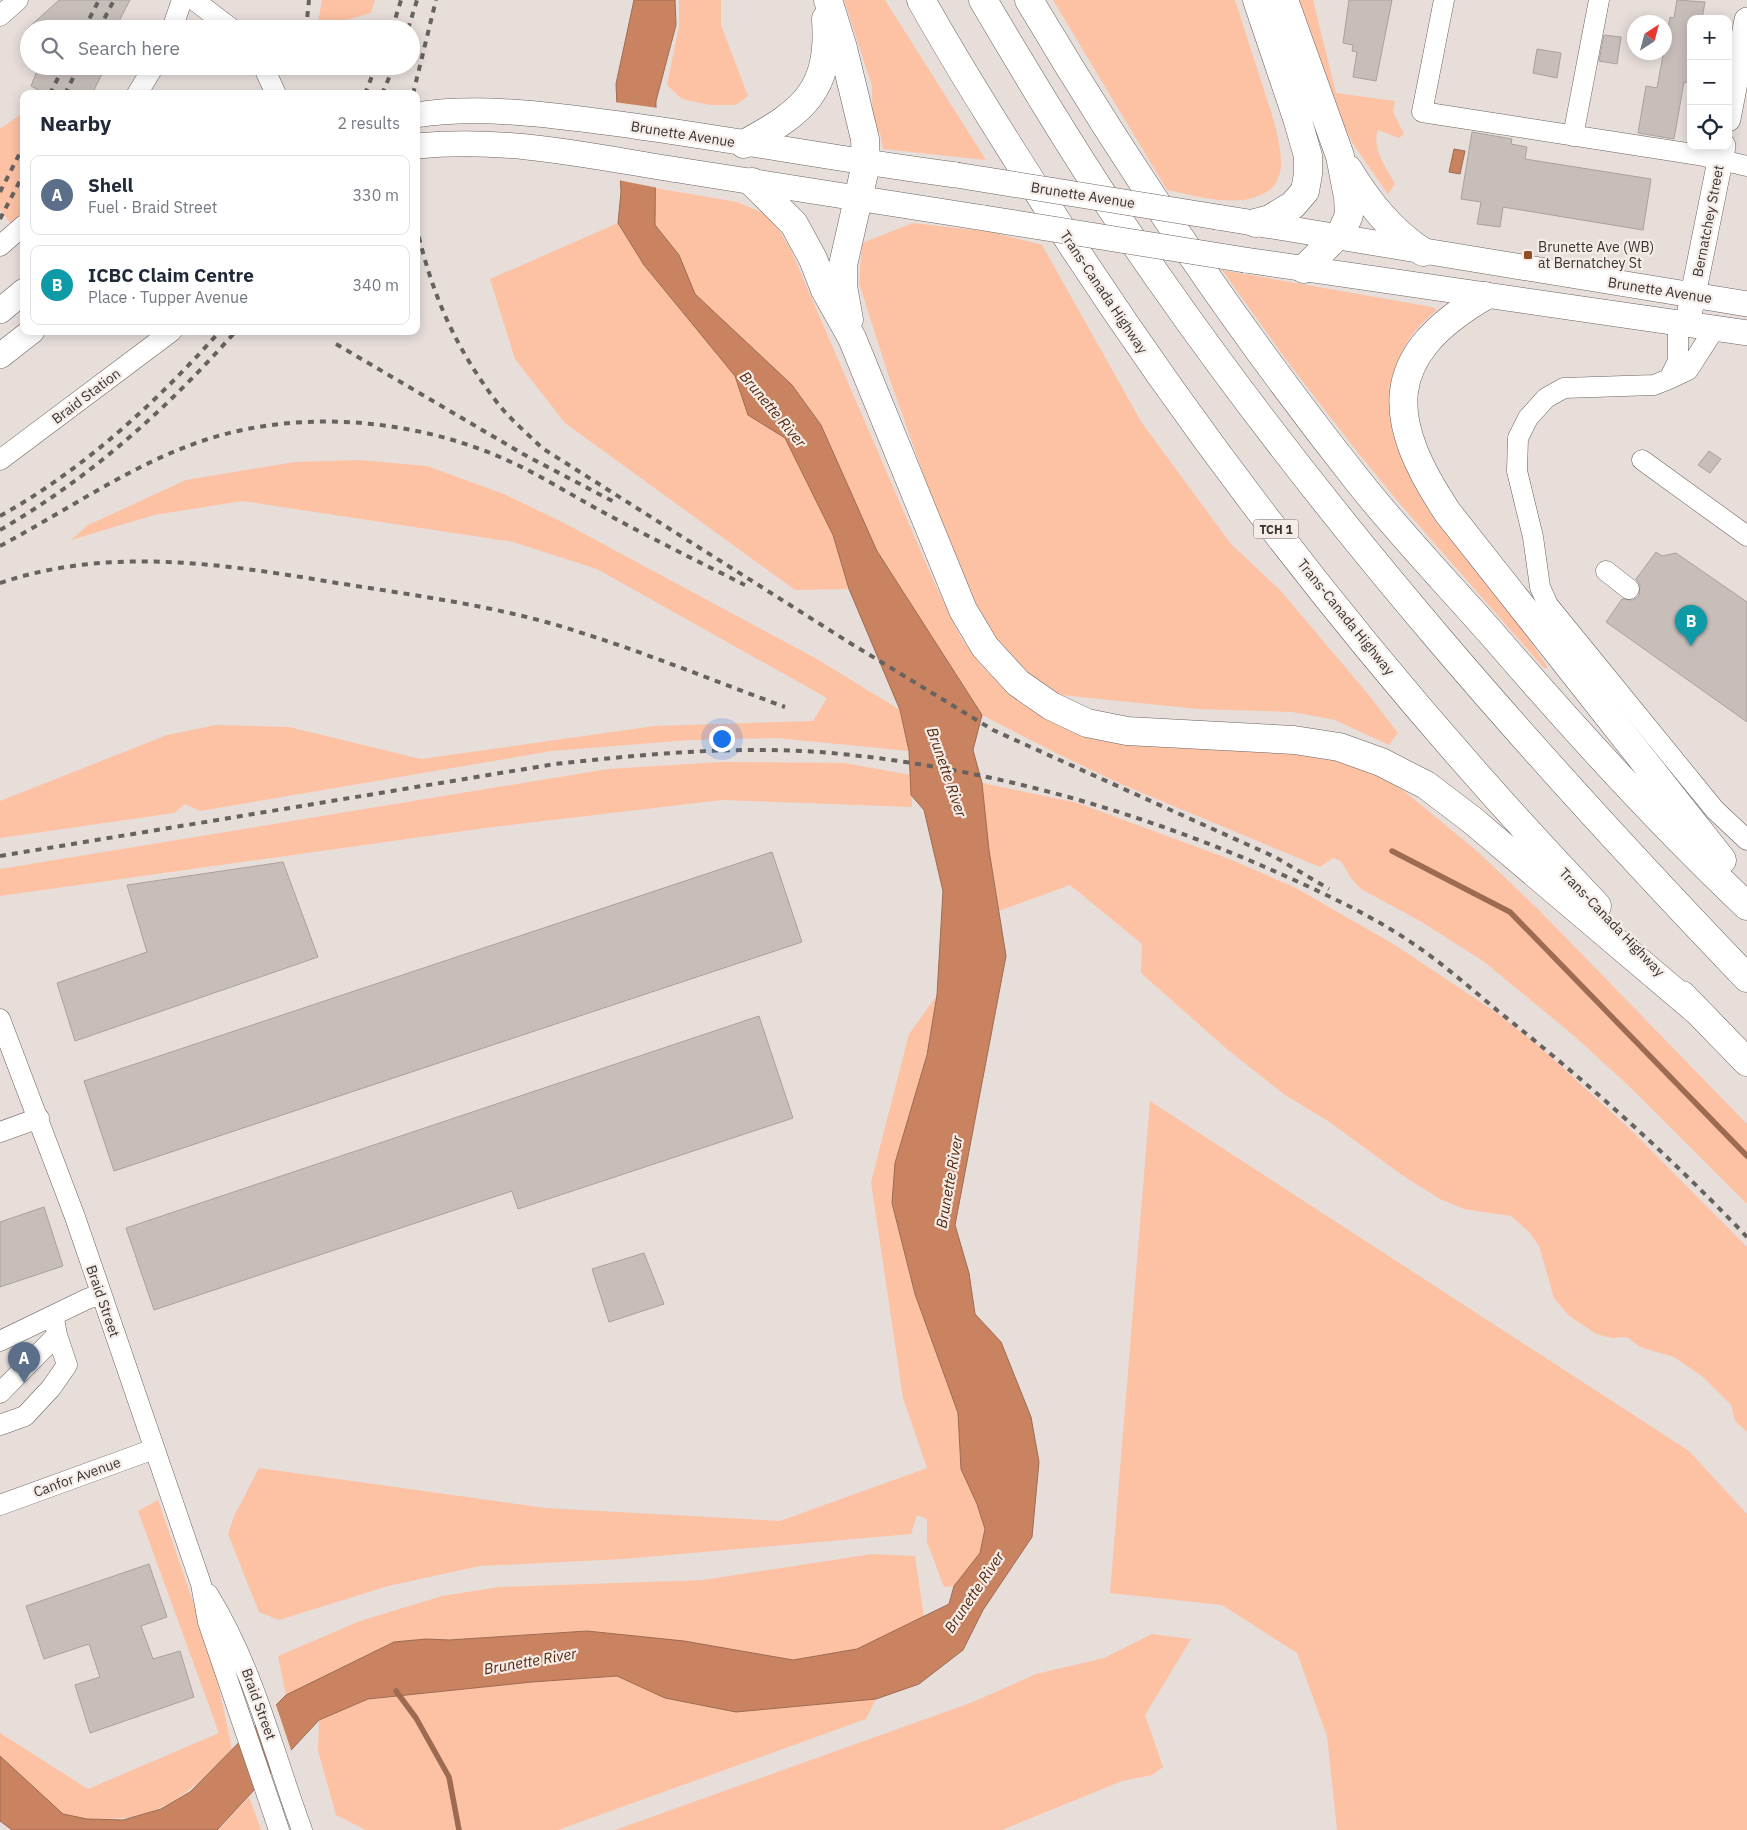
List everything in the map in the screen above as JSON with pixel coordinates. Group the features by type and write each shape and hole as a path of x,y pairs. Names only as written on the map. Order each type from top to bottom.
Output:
{"highway":[{"path":"744,144 782,124 797,112 813,92 827,49 826,0"},
{"path":"826,0 843,48 864,133 866,164 860,198 843,265 843,286 852,338"},
{"name":"Trans-Canada Highway","path":"921,0 1020,164 1096,281 1191,418 1261,511 1418,707 1535,841 1747,1062"},
{"path":"983,0 1044,103 1160,280 1320,494 1436,637 1559,777 1747,978"},
{"path":"1029,0 1091,104 1218,295 1359,482 1531,680 1696,858 1747,906"},
{"path":"1255,223 1270,219 1293,206 1303,194 1308,174 1308,156 1297,118 1257,0"},
{"path":"1284,0 1340,156 1346,177 1349,214 1342,231 1304,269"},
{"path":"1340,156 1364,196 1378,214 1400,236 1423,252"},
{"path":"752,182 794,224 813,259 825,290 852,338 963,610 985,647 1018,683 1051,706 1087,723 1127,731 1294,740 1339,747 1381,762 1426,785 1472,820 1695,1009"},
{"path":"1485,296 1459,311 1428,338 1416,354 1408,373 1403,394 1407,434 1414,454 1429,485 1448,513 1690,823 1747,890"}],"main road":[{"path":"1731,105 1747,20"},
{"name":"Brunette Avenue","path":"420,115 483,112 554,116 693,135 866,164 956,175 1747,304"},
{"name":"Brunette Avenue","path":"420,146 481,143 555,148 752,182 1245,260 1747,333"},
{"name":"Bernatchey Street","path":"1682,323 1693,295 1722,154"},
{"path":"0,312 20,294"},
{"path":"0,356 27,335"}],"street":[{"path":"0,16 18,0"},
{"path":"175,20 182,0"},
{"path":"194,0 220,20"},
{"path":"1444,0 1422,112 1699,155 1722,154 1747,166"},
{"path":"1573,136 1599,0"},
{"path":"139,90 149,75"},
{"path":"267,75 274,90"},
{"path":"0,246 20,228"},
{"path":"1669,379 1678,361 1682,323"},
{"path":"1715,328 1688,370 1669,379 1654,385 1564,388 1546,398 1528,418 1518,438 1517,471 1533,536 1540,587 1548,605 1715,810 1747,840"},
{"name":"Braid Station","path":"0,460 167,335"},
{"path":"1642,460 1747,536"},
{"path":"1606,571 1629,588"},
{"name":"Braid Street","path":"0,1019 39,1118 201,1584 208,1622 279,1830"},
{"path":"0,1132 39,1118"},
{"path":"0,1393 55,1326 87,1299 101,1294"},
{"path":"0,1341 55,1326"},
{"path":"0,1425 25,1416 51,1388 67,1365 55,1326"},
{"name":"Canfor Avenue","path":"0,1505 154,1449"},
{"name":"Braid Street","path":"201,1584 222,1618 259,1698 302,1830"}],"shaded area":[{"path":"322,0 375,0 371,13 346,20 318,20"},
{"path":"679,0 721,0 721,25 748,96 736,105 710,105 682,99 667,85 679,26"},
{"path":"844,0 885,0 986,160 883,149 880,132 873,134 872,86"},
{"path":"1053,0 1235,0 1277,133 1281,165 1280,174 1274,186 1257,197 1231,201 1167,190"},
{"path":"1298,0 1313,0 1336,93 1395,101 1393,112 1404,134 1399,138 1378,130 1376,137 1378,151 1395,184 1388,194 1353,144 1344,126"},
{"path":"20,115 20,214 10,223 0,209 0,129"},
{"path":"655,188 737,202 761,212 775,224 790,248 934,582 960,636 981,665 1008,693 1053,723 1095,739 1317,755 1363,767 1404,791 1477,851 1539,910 1747,1124 1747,1204 1632,1089 1572,1034 1483,961 1420,921 1361,889 1351,878 1341,861 1333,858 1320,867 1123,785 982,715 877,551 821,424 792,385 695,294 679,255 655,225"},
{"path":"618,223 644,265 735,376 748,415 785,438 833,535 849,589 795,590 565,423 515,359 490,279"},
{"path":"913,223 991,232 1042,245 1142,423 1231,544 1280,590 1368,694 1398,733 1389,745 1335,720 1292,712 1198,709 1061,695 1028,673 1008,656 966,588 947,541 888,374 859,283 862,243"},
{"path":"1222,270 1432,307 1437,310 1419,326 1407,343 1398,362 1393,385 1523,630 1548,668 1544,668 1400,504 1290,365"},
{"path":"359,460 427,466 504,494 566,524 817,659 900,710 909,751 777,738 690,740 552,751 200,811 185,804 174,813 0,838 0,801 167,735 216,725 289,727 421,759 654,726 813,721 827,698 597,569 513,542 242,501 154,515 71,540 88,525 186,480 294,462"},
{"path":"722,762 844,763 911,775 912,807 722,800 485,828 0,896 0,869 608,769"},
{"path":"982,783 1078,803 1232,860 1296,888 1395,945 1497,1013 1540,1047 1632,1131 1747,1247 1747,1432 1735,1421 1731,1405 1703,1377 1674,1357 1640,1347 1627,1337 1612,1338 1596,1334 1568,1315 1554,1298 1539,1246 1529,1232 1511,1216 1464,1209 1440,1199 1402,1175 1328,1121 1285,1095 1228,1050 1141,973 1142,944 1070,885 999,911 989,850"},
{"path":"937,995 927,1055 892,1203 915,1294 958,1413 961,1469 977,1504 985,1529 980,1553 954,1586 944,1587 927,1542 927,1519 917,1515 911,1534 623,1559 480,1566 388,1586 279,1620 259,1612 228,1534 234,1516 259,1468 545,1508 780,1521 927,1468 903,1398 871,1182 909,1034"},
{"path":"1150,1101 1689,1451 1747,1514 1747,1830 1337,1830 1327,1736 1297,1653 1222,1605 1110,1593"},
{"path":"158,1500 213,1660 232,1749 188,1790 159,1809 142,1815 123,1818 91,1819 70,1816 62,1813 46,1801 0,1756 0,1733 88,1789 219,1733 138,1511"},
{"path":"872,1554 915,1556 924,1617 857,1649 793,1660 684,1641 587,1631 449,1640 426,1639 394,1642 286,1695 278,1656 360,1621 442,1596 499,1587 703,1580"},
{"path":"1152,1634 1191,1639 1145,1715 1163,1767 1152,1775 1122,1781 1002,1830 615,1830 973,1702 1036,1674 1104,1658"},
{"path":"617,1676 665,1698 736,1712 876,1699 866,1719 558,1830 366,1830 336,1815 318,1751 319,1720 368,1699 532,1682"},
{"path":"249,1797 261,1830 217,1830 222,1826"}],"water":[{"name":"Brunette River","path":"634,0 675,0 676,25 656,101 655,225 679,255 695,294 792,385 821,425 877,551 982,715 973,750 982,783 989,850 1006,956 955,1225 969,1273 975,1314 1001,1342 1031,1417 1039,1462 1032,1537 983,1610 963,1650 919,1684 876,1699 736,1712 665,1698 617,1676 532,1682 368,1699 319,1720 217,1830 12,1830 0,1821 0,1756 63,1814 87,1819 123,1820 161,1809 190,1792 286,1695 394,1642 587,1631 684,1641 793,1660 857,1649 949,1604 954,1586 980,1553 985,1529 977,1504 961,1469 958,1413 915,1294 892,1203 895,1163 927,1055 937,995 943,891 924,810 911,795 909,751 900,710 849,589 833,535 785,438 748,415 735,376 644,265 618,223 621,192 616,84"},
{"path":"1454,149 1465,151 1460,174 1449,172"}],"pier":[{"path":"614,102 658,108 658,188 618,180"},
{"path":"275,1702 292,1753 274,1773 257,1720"}],"building":[{"path":"59,0 130,0 120,20 37,20"},
{"path":"1349,0 1392,0 1376,81 1353,77 1357,52 1352,51 1353,45 1343,43"},
{"path":"1677,0 1705,2 1703,15 1687,15 1687,82 1684,82 1674,139 1638,133 1646,86 1657,88 1662,60 1672,60 1672,18 1674,18"},
{"path":"1604,35 1621,37 1617,64 1599,61"},
{"path":"1537,49 1561,53 1557,78 1533,73"},
{"path":"35,75 102,75 94,90 38,90 31,86"},
{"path":"1472,132 1512,139 1511,144 1527,147 1525,159 1651,179 1643,230 1503,207 1500,227 1477,224 1481,202 1461,199"},
{"path":"1709,451 1721,459 1710,473 1698,465"},
{"path":"1656,552 1662,556 1676,553 1747,602 1747,722 1606,622 1622,599 1633,600 1639,596 1640,585 1636,579"},
{"path":"772,852 802,942 114,1171 84,1081"},
{"path":"283,862 318,957 75,1041 57,983 147,952 127,885"},
{"path":"759,1016 793,1118 518,1209 512,1191 154,1310 126,1228"},
{"path":"44,1207 63,1266 0,1287 0,1222"},
{"path":"644,1253 664,1304 609,1322 592,1269"},
{"path":"149,1564 167,1617 141,1626 153,1659 180,1651 194,1697 90,1733 75,1685 100,1677 89,1644 44,1659 26,1606"}],"waterway":[{"path":"1392,851 1510,912 1747,1156"},
{"path":"396,1691 416,1718 449,1777 459,1830"}],"railway":[{"path":"89,20 99,0"},
{"path":"104,20 114,0"},
{"path":"307,20 309,0"},
{"path":"395,20 401,0"},
{"path":"411,20 417,0"},
{"path":"420,65 436,0"},
{"path":"52,90 60,75"},
{"path":"67,90 74,75"},
{"path":"367,90 372,75"},
{"path":"384,90 390,75"},
{"path":"414,90 418,75"},
{"path":"0,192 20,153"},
{"path":"0,219 20,181"},
{"path":"420,242 447,320 470,363 499,405 542,448 850,643 993,730 1275,857 1329,889"},
{"path":"0,516 61,478 118,433 145,409 216,335"},
{"path":"0,530 65,488 126,440 183,388 232,335"},
{"path":"336,344 523,454 616,503"},
{"path":"0,546 126,475 178,450 205,440 242,430 281,424 320,422 360,423 438,436 475,447 511,462 630,527 745,585"},
{"path":"0,583 40,572 81,565 121,562 203,564 284,574 453,602 548,623 631,649 785,707"},
{"path":"0,856 555,764 658,754 727,750 831,753 947,769 1005,781 1062,795 1118,812 1229,852 1320,892 1408,940 1444,966 1595,1092 1658,1148 1747,1237"}],"place":[{"name":"Brunette Ave (WB) at Bernatchey St","path":"1528,255"},
{"name":"ICBC Claim Centre","path":"1691,646"},
{"name":"Shell","path":"24,1383"}]}
